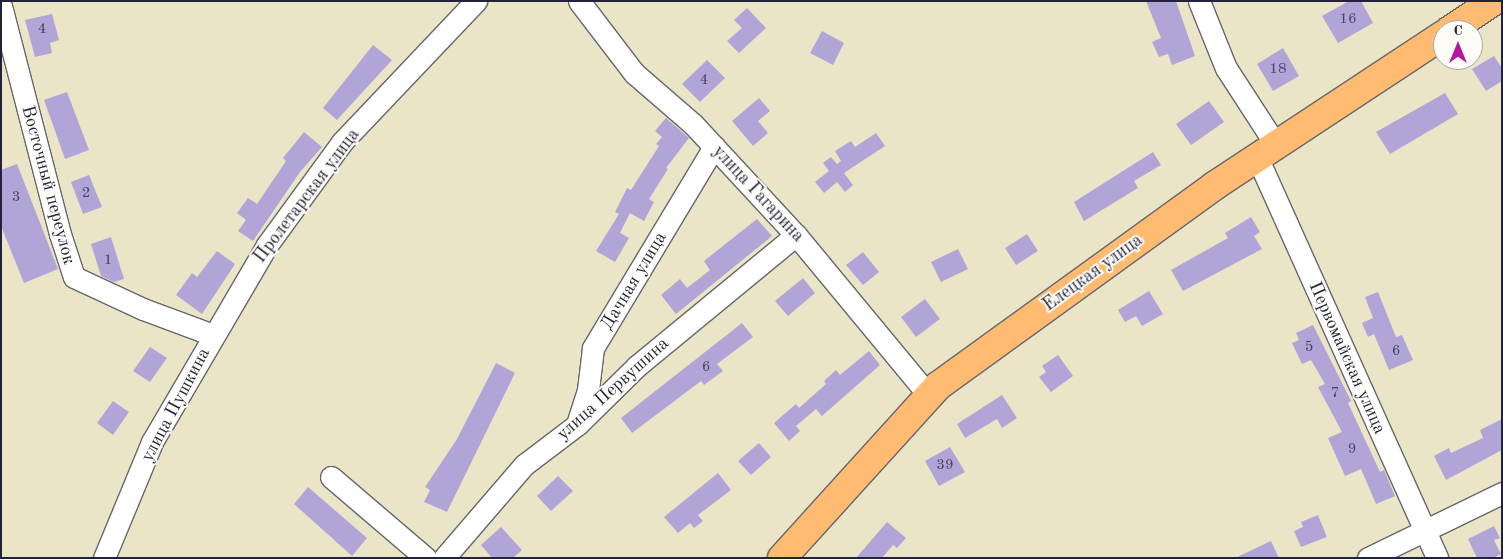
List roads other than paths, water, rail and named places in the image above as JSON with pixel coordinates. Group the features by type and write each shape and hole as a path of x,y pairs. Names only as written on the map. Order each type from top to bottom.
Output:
{"main road":[{"path":"1465,20 1494,1"},
{"name":"Елецкая улица","path":"782,558 938,386 1266,151 1433,42"}],"street":[{"name":"Пролетарская улица","path":"213,335 267,245 342,142 476,1"},
{"name":"улица Гагарина","path":"579,1 634,73 714,146 796,235 929,396"},
{"name":"Первомайская улица","path":"1199,1 1226,68 1266,151 1424,531 1437,558"},
{"name":"Восточный переулок","path":"1,6 60,234 74,277 143,309 213,335"},
{"name":"Дачная улица","path":"578,424 588,390 594,348 714,146"},
{"name":"улица Первушина","path":"444,558 524,466 578,424 637,366 796,235"},
{"name":"улица Пушкина","path":"104,558 152,442 213,335"},
{"path":"331,477 426,558"},
{"path":"1368,558 1502,493"}]}
